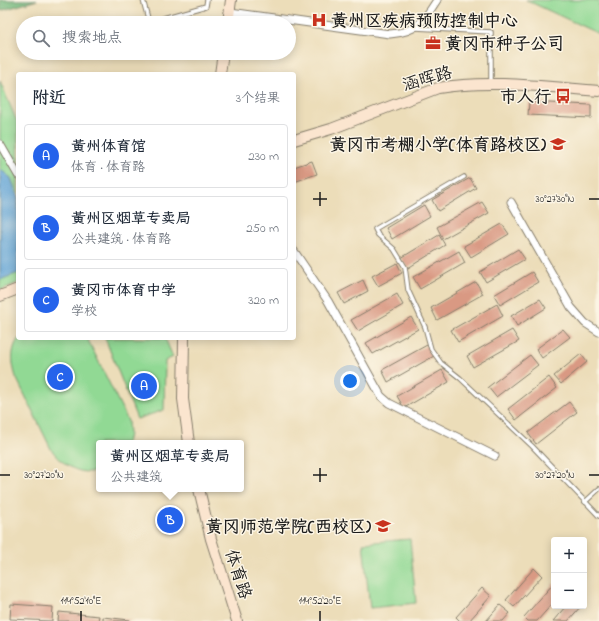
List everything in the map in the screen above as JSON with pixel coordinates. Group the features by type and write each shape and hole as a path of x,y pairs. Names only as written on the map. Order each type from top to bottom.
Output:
{"street":[{"path":"229,16 232,0"},
{"path":"296,21 390,34 404,33 416,28 424,20 437,0"},
{"path":"230,12 259,16"},
{"path":"220,72 222,60"},
{"name":"涵晖路","path":"296,139 331,129 438,88 457,85 491,84 599,91"},
{"path":"0,144 16,172"},
{"path":"511,202 571,307 585,323 599,332"},
{"path":"296,254 328,301 381,396 389,403 495,456"},
{"path":"0,296 16,290"},
{"path":"184,340 183,399 189,440"},
{"name":"体育路","path":"200,492 211,538 237,621"}],"lane":[{"path":"143,0 147,16"},
{"path":"170,16 206,6 207,0"},
{"path":"416,28 491,32 491,84"},
{"path":"464,177 375,229 378,235 394,249 405,267 408,290 425,327 431,349 441,363 487,403 599,516"},
{"path":"585,502 599,489"}],"green space":[{"path":"0,0 37,0 0,11"},
{"path":"526,0 599,0 599,34"},
{"path":"0,81 16,119 16,284 0,290"},
{"path":"18,340 88,340 128,421 129,434 128,440 96,440 96,471 85,472 72,468 60,460 51,449 16,377 13,352"},
{"path":"106,340 166,340 173,357 165,361 164,410 137,419"},
{"path":"410,539 416,603 370,608 363,543"}],"water":[{"path":"0,169 11,178 16,192 16,274 0,280"}],"building":[{"path":"529,102 591,105 591,118 528,115"},
{"path":"312,161 317,174 296,181 296,166"},
{"path":"470,178 476,188 438,211 432,200"},
{"path":"482,202 489,213 443,239 437,227"},
{"path":"424,205 430,216 392,239 386,228"},
{"path":"502,224 509,234 471,257 464,246"},
{"path":"439,235 445,245 408,268 401,258"},
{"path":"518,249 525,259 486,282 480,272"},
{"path":"459,251 465,263 420,289 413,277"},
{"path":"397,263 402,273 378,286 372,276"},
{"path":"532,272 538,282 500,305 494,295"},
{"path":"363,280 368,291 344,304 338,293"},
{"path":"476,282 483,294 437,320 431,308"},
{"path":"397,294 403,305 358,331 351,320"},
{"path":"540,299 546,308 517,326 511,316"},
{"path":"497,304 503,316 458,342 451,330"},
{"path":"411,317 418,329 373,354 366,343"},
{"path":"563,329 570,337 542,358 536,349"},
{"path":"512,330 519,341 473,367 467,356"},
{"path":"427,345 434,356 388,382 382,370"},
{"path":"581,354 587,362 561,384 554,376"},
{"path":"530,355 538,365 496,397 488,387"},
{"path":"442,370 449,382 404,408 397,396"},
{"path":"549,377 557,388 516,420 508,409"},
{"path":"569,402 577,412 536,444 528,433"},
{"path":"534,568 542,576 514,607 506,600"},
{"path":"551,586 551,605 537,621 528,621 524,617"},
{"path":"482,588 491,596 469,621 460,621 456,617"},
{"path":"11,604 53,607 52,621 10,619"},
{"path":"500,605 510,613 503,621 486,621"},
{"path":"563,609 578,609 568,621 553,621"},
{"path":"59,612 99,616 98,621 58,621"},
{"path":"103,617 130,620 130,621 103,621"}],"place":[{"name":"黄州区疾病预防控制中心","path":"319,20"},
{"name":"黄冈市种子公司","path":"433,43"},
{"name":"市人行","path":"563,96"},
{"name":"黄冈市考棚小学(体育路校区)","path":"558,144"},
{"name":"黄冈市体育中学","path":"60,377"},
{"name":"黄州体育馆","path":"144,386"},
{"name":"黄州区烟草专卖局","path":"170,520"},
{"name":"黄冈师范学院(西校区)","path":"383,526"}]}
